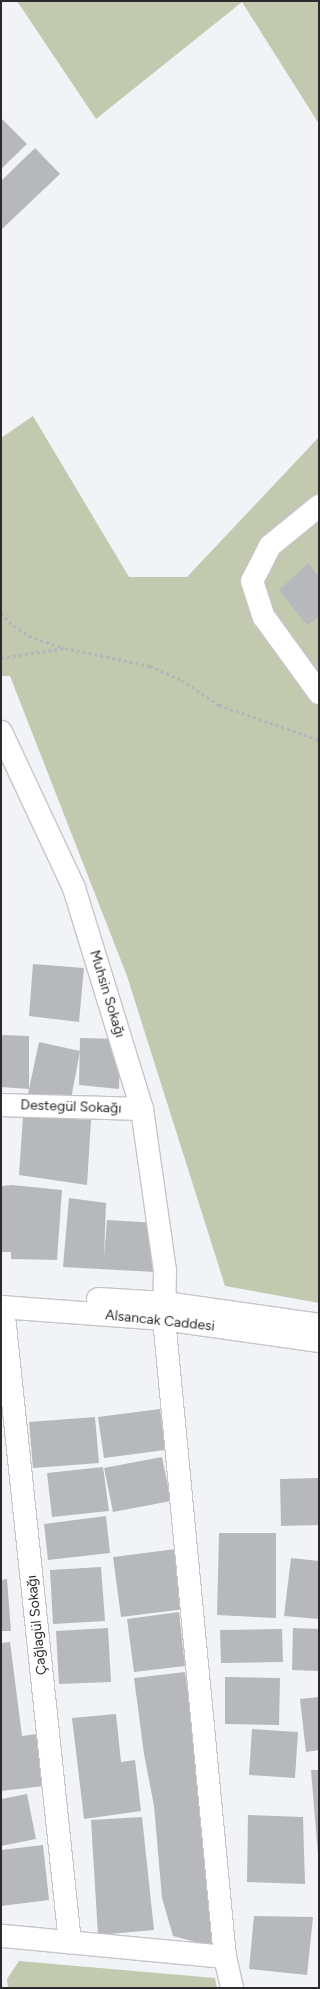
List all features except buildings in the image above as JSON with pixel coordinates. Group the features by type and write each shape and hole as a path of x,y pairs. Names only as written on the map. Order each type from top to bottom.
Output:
{"street":[{"path":"319,506 270,546 252,581 264,617 319,693"},
{"name":"Muhsin Sokağı","path":"1,732 74,888 142,1109 165,1271 164,1311 225,1957 232,1988"},
{"name":"Destegül Sokağı","path":"1,1105 142,1109"},
{"name":"Alsancak Caddesi","path":"2,1302 164,1311 319,1325"},
{"name":"Çağlagül Sokağı","path":"2,1302 70,1942"},
{"name":"Alsancak Caddesi","path":"164,1311 319,1341"},
{"path":"1,1936 225,1957"}],"path":[{"path":"1,613 9,622 29,636 65,648 150,666 182,680 219,705 319,740"},
{"path":"1,658 65,648"}],"green space":[{"path":"17,1 319,1 319,124 242,2 96,119"},
{"path":"33,416 129,577 187,577 319,437 319,1303 225,1286 127,976 10,676 1,676 1,438"},
{"path":"19,1961 215,1978 217,1988 8,1988 7,1979"}]}
